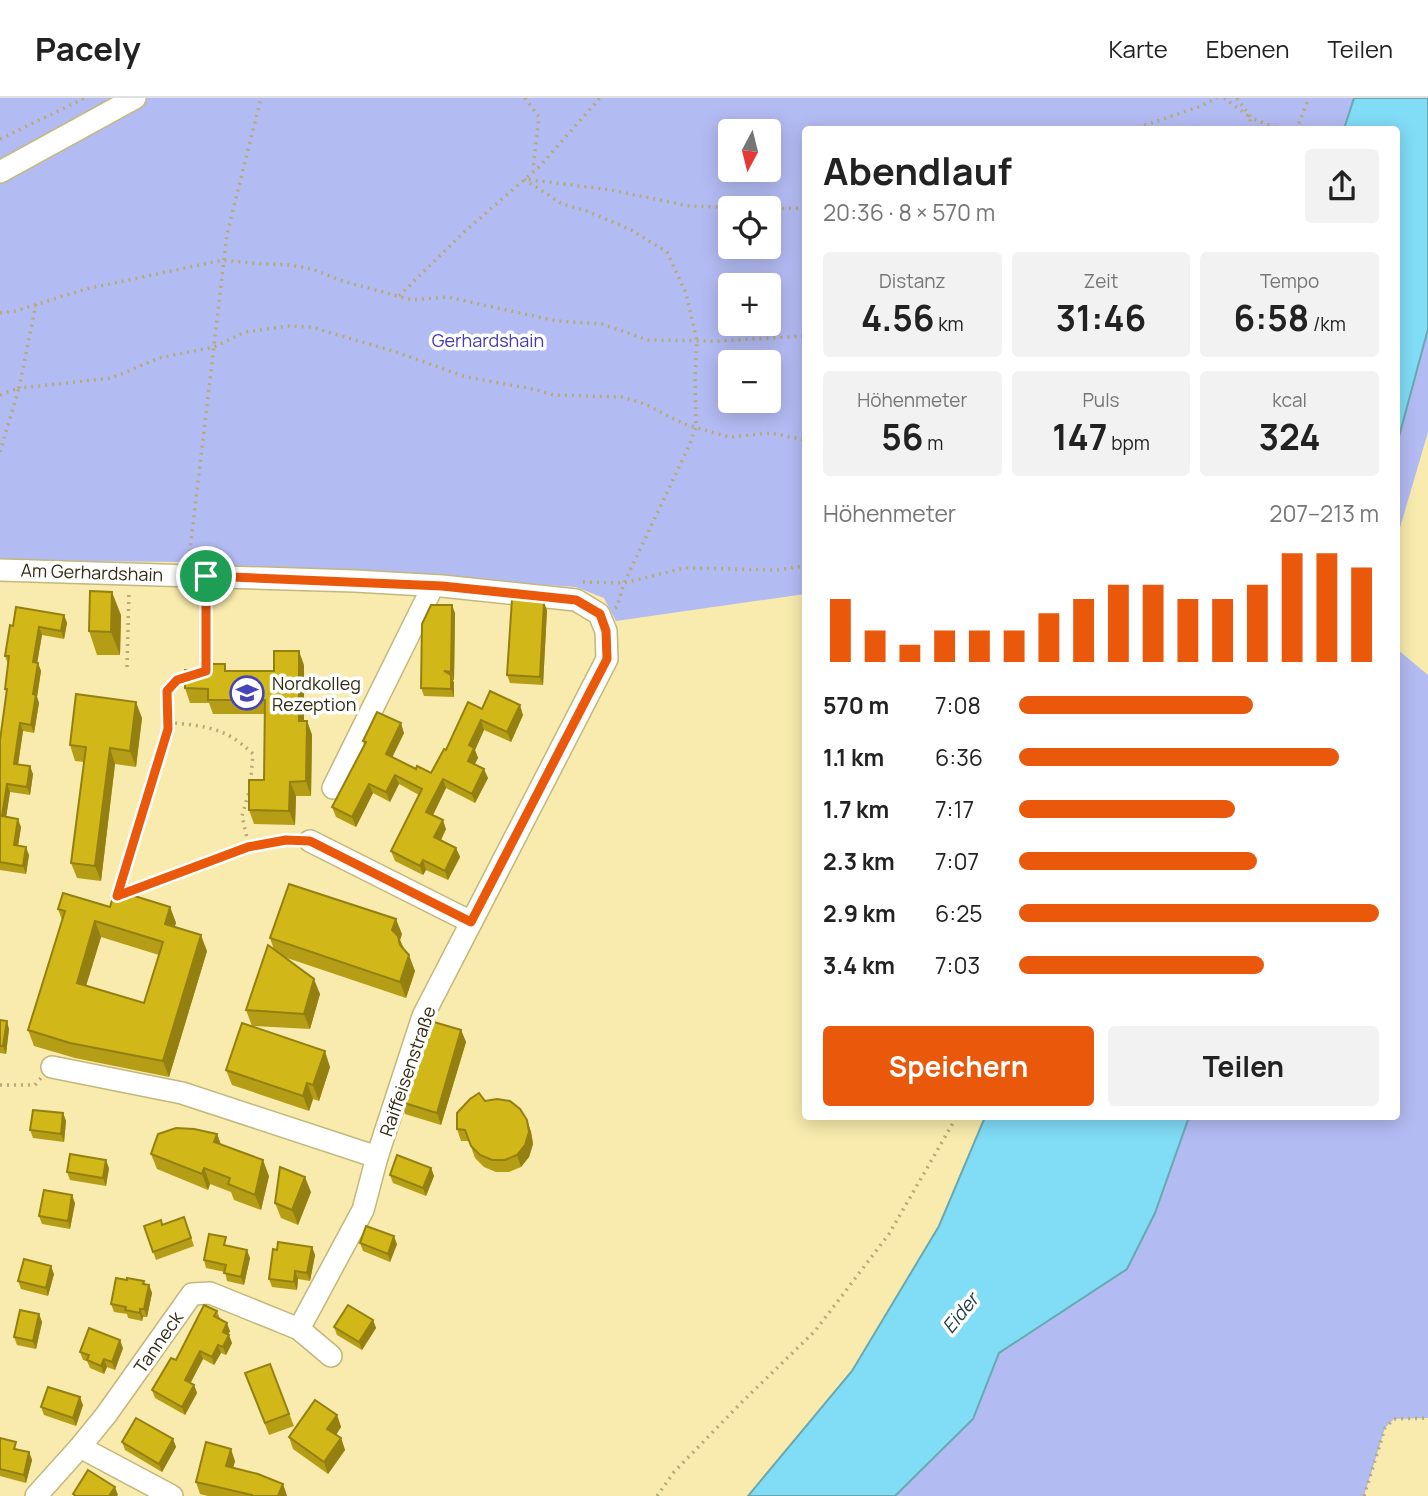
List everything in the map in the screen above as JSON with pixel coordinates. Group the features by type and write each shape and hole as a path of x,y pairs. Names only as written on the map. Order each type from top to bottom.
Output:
{"street":[{"path":"0,172 135,98"},
{"name":"Am Gerhardshain","path":"0,571 433,586 576,600 600,614"},
{"path":"333,788 433,586"},
{"name":"Raiffeisenstraße","path":"52,1067 182,1093 377,1157 423,1016 607,659 606,631 600,614"},
{"path":"310,841 471,922"},
{"path":"299,1329 363,1209 377,1157"},
{"name":"Tanneck","path":"36,1496 106,1415 192,1294 210,1293 299,1329 331,1356"},
{"path":"80,1447 172,1496"}],"path":[{"path":"0,139 85,98"},
{"path":"206,671 197,576 214,346 227,234 261,98"},
{"path":"525,98 539,117 533,172"},
{"path":"399,296 464,232 533,172 600,98"},
{"path":"1143,126 1217,98"},
{"path":"1224,98 1251,118 1272,126"},
{"path":"1237,98 1251,118"},
{"path":"1298,126 1309,98"},
{"path":"1248,126 1251,118"},
{"path":"524,179 611,190 689,206 718,207"},
{"path":"524,179 562,204 587,211 631,230 667,252 686,293 697,341 696,427 624,583"},
{"path":"781,209 802,208"},
{"path":"0,313 16,311 86,289 223,260 312,269 339,280 412,300 447,297 557,321 602,324 648,340 718,341 802,336"},
{"path":"0,452 19,388 36,304"},
{"path":"0,395 19,388 112,378 159,358 214,346 245,332 289,326 311,327 399,353 466,377 554,395 622,397 645,404 684,424 729,437 771,433 802,439"},
{"path":"573,582 624,583 684,568 777,570 802,566"},
{"path":"127,667 129,586"},
{"path":"197,674 177,680 167,691 168,729 117,896 248,847 286,840 310,841"},
{"path":"168,722 214,728 238,740 253,754 250,788 242,816 248,847"},
{"path":"0,1085 35,1085 52,1067"},
{"path":"657,1496 674,1472 699,1446 816,1331 890,1234 955,1120"},
{"path":"1364,1496 1385,1428 1394,1419 1428,1418"}],"green space":[{"name":"Gerhardshain","path":"0,98 1354,98 1345,126 802,126 802,594 616,621 604,598 576,587 178,562 0,560"},
{"path":"1428,329 1428,432 1400,528 1400,433"},
{"path":"1400,652 1428,675 1428,1418 1394,1419 1385,1428 1364,1496 895,1496 973,1419 999,1353 1127,1269 1155,1213 1188,1120 1400,1120"}],"water":[{"path":"1354,98 1428,98 1428,329 1400,433 1400,126 1345,126"},
{"name":"Eider","path":"984,1120 1188,1120 1155,1213 1127,1269 999,1353 973,1419 895,1496 748,1496 852,1371 939,1226"}],"building":[{"path":"90,591 112,592 111,632 89,631"},
{"path":"512,599 544,602 540,677 507,675"},
{"path":"431,605 452,605 451,672 444,671 451,675 451,689 421,688 422,624"},
{"path":"16,607 64,615 61,631 39,627 33,662 38,663 31,725 20,723 14,764 30,766 27,787 7,784 2,816 18,819 14,845 26,847 23,866 0,862 0,740 9,656 5,656"},
{"path":"274,651 299,651 299,721 307,721 306,781 290,782 289,811 249,810 249,780 264,780 265,700 208,700 208,689 185,688 185,670 202,670 202,664 225,664 225,671 274,671"},
{"path":"490,691 520,705 507,732 481,720 469,745 474,748 468,761 484,769 472,794 443,779 426,812 443,820 434,837 456,848 445,871 423,860 420,866 391,851 422,789 395,775 386,792 369,784 352,817 332,807 366,742 363,741 377,712 401,723 386,754 416,769 417,766 431,773 444,749 446,750 468,702 482,709"},
{"path":"76,694 136,702 130,751 110,748 95,866 71,863 86,747 70,745"},
{"path":"289,884 396,919 392,930 409,955 400,982 270,938"},
{"path":"115,890 170,907 165,924 201,935 163,1061 70,1043 28,1030 65,911 58,909 63,893 110,907","holes":["95,921 163,942 144,1003 77,983"]},
{"path":"268,945 314,979 304,1014 246,1010"},
{"path":"0,1020 7,1021 3,1046 0,1046"},
{"path":"427,1020 461,1030 437,1113 401,1102"},
{"path":"242,1023 325,1051 313,1085 307,1083 303,1096 226,1070"},
{"path":"479,1093 485,1101 510,1101 520,1109 527,1120 529,1132 525,1145 517,1155 505,1160 492,1160 480,1155 471,1146 465,1130 457,1129 457,1113"},
{"path":"33,1110 63,1113 61,1134 30,1130"},
{"path":"176,1128 217,1134 214,1142 263,1160 255,1195 228,1184 230,1178 204,1168 202,1174 151,1154 158,1134"},
{"path":"70,1154 106,1160 103,1178 67,1172"},
{"path":"397,1155 431,1168 423,1188 390,1175"},
{"path":"280,1167 305,1177 292,1210 275,1203"},
{"path":"44,1190 72,1195 68,1221 39,1216"},
{"path":"184,1217 191,1238 153,1252 144,1226 161,1220 162,1225"},
{"path":"366,1226 394,1236 388,1254 360,1243"},
{"path":"209,1234 226,1237 224,1245 247,1250 241,1277 224,1273 226,1265 204,1260"},
{"path":"278,1242 312,1247 307,1273 295,1271 294,1282 269,1279 273,1249 277,1250"},
{"path":"24,1259 51,1266 46,1288 18,1281"},
{"path":"116,1278 144,1281 143,1284 149,1285 144,1309 140,1309 140,1313 111,1304"},
{"path":"204,1305 217,1311 214,1316 227,1323 223,1332 229,1335 223,1347 218,1345 212,1357 200,1351 185,1380 194,1385 182,1407 152,1390 171,1358 176,1360"},
{"path":"348,1305 373,1320 359,1342 334,1327"},
{"path":"20,1310 39,1314 33,1341 14,1337"},
{"path":"89,1328 120,1340 112,1362 104,1359 101,1366 87,1360 89,1355 80,1352"},
{"path":"270,1364 289,1414 265,1423 245,1373"},
{"path":"48,1387 80,1397 73,1418 41,1407"},
{"path":"315,1400 337,1415 327,1429 341,1438 324,1462 289,1437"},
{"path":"136,1418 173,1439 159,1464 122,1442"},
{"path":"0,1438 16,1442 14,1449 29,1452 24,1475 0,1469"},
{"path":"206,1442 231,1449 226,1466 283,1484 278,1496 252,1496 196,1482"},
{"path":"88,1470 115,1487 109,1496 73,1494"}],"place":[{"name":"Nordkolleg Rezeption","path":"247,693"}],"route":[{"path":"206,576 442,586 576,600 600,614 606,631 607,659 471,922 310,841 286,840 248,847 117,896 168,729 167,691 177,680 206,671 206,576"}]}
